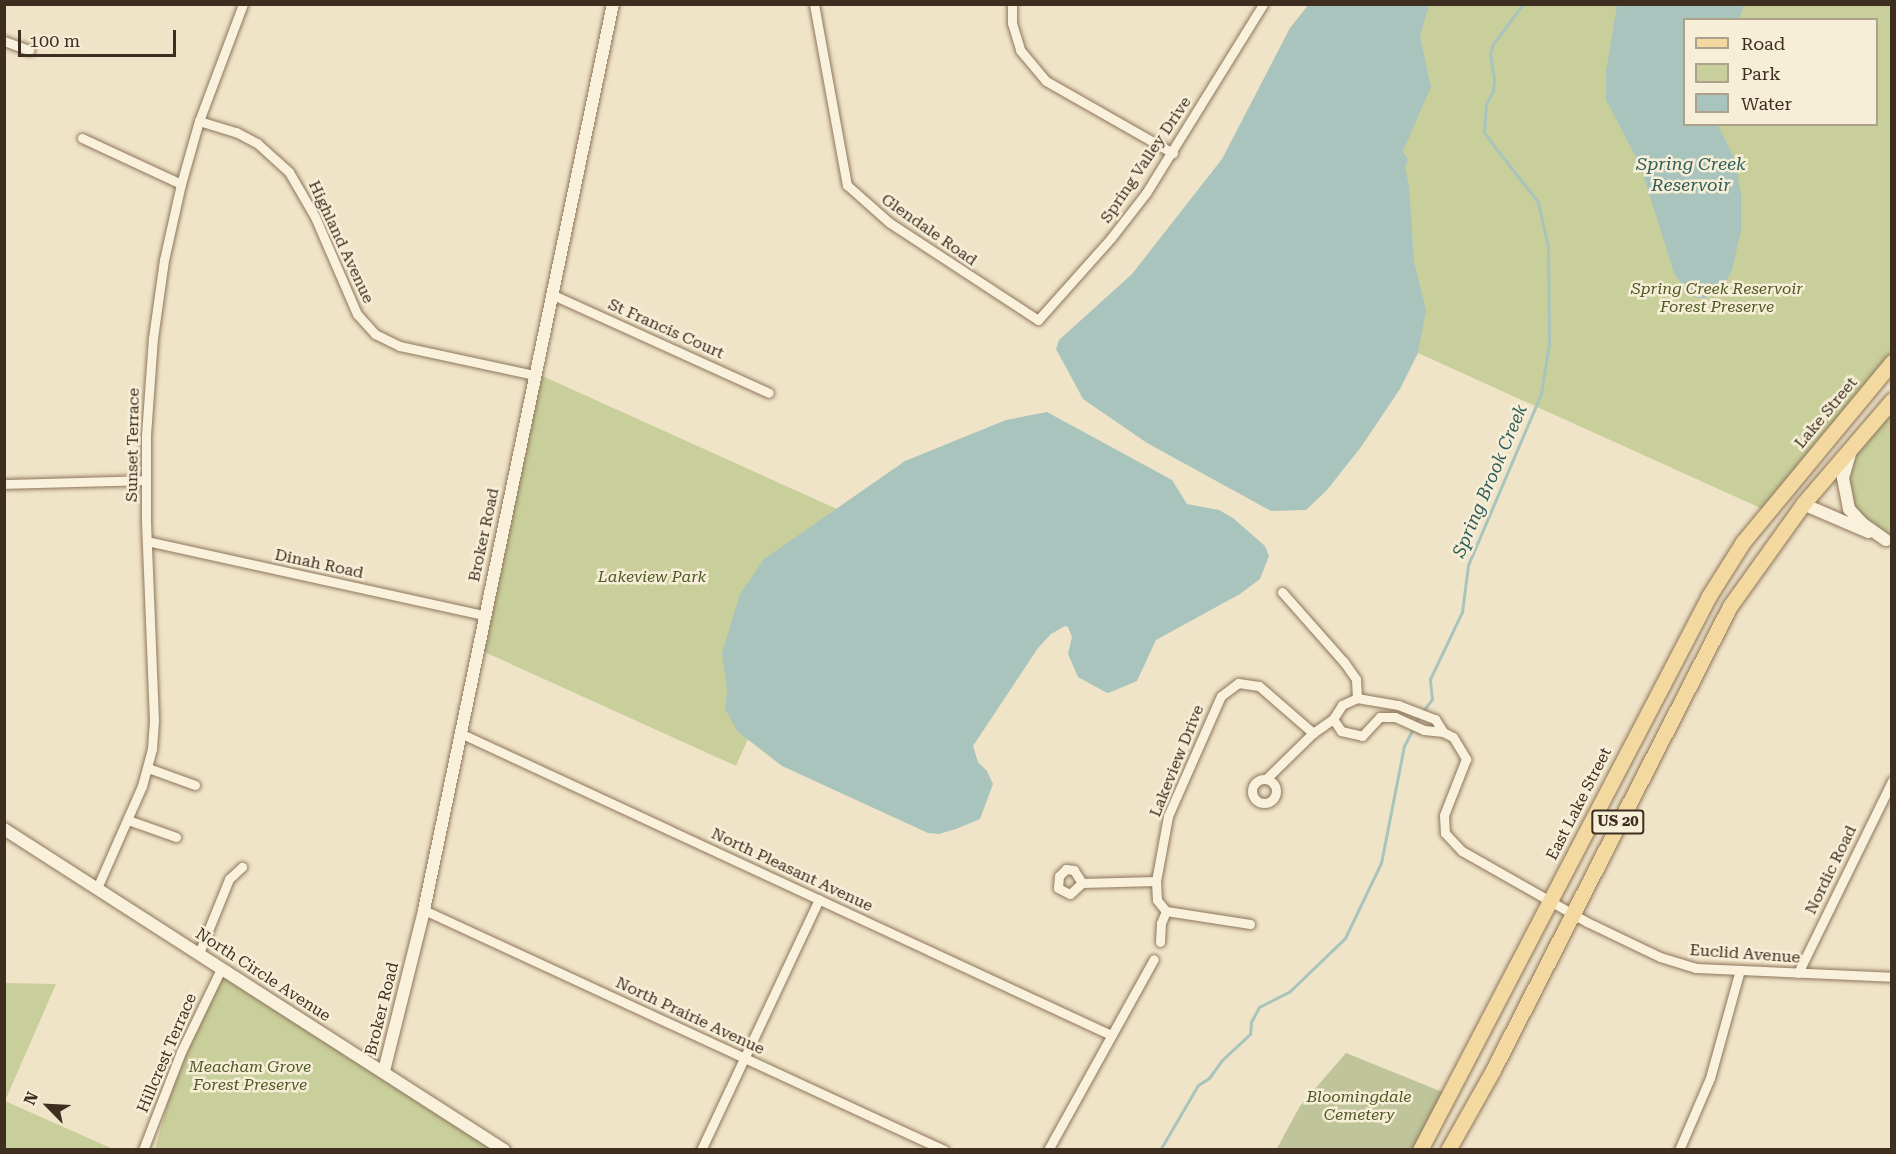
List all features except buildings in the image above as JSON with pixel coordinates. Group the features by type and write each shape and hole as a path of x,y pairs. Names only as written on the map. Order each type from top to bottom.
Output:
{"main road":[{"name":"Lake Street","path":"1788,487 1892,362"},
{"name":"US 20","path":"1448,1149 1492,1070 1730,606 1803,504 1892,400"},
{"path":"1788,487 1803,504"},
{"name":"East Lake Street","path":"1420,1149 1708,596 1743,542 1788,487"}],"street":[{"name":"Sunset Terrace","path":"97,888 128,820 148,768 154,721 147,541 147,403 164,260 181,184 199,121 243,4"},
{"name":"Glendale Road","path":"814,4 847,185 890,224 1038,320"},
{"path":"1012,4 1012,23 1020,50 1046,81 1173,153"},
{"name":"Spring Valley Drive","path":"1038,320 1111,238 1173,153 1263,4"},
{"name":"Broker Road","path":"384,1071 423,910 609,5"},
{"path":"4,41 29,50"},
{"name":"Highland Avenue","path":"199,121 236,132 257,143 289,172 315,217 357,314 375,334 400,346 534,375"},
{"path":"82,138 181,184"},
{"name":"St Francis Court","path":"551,294 769,393"},
{"path":"1852,446 1843,478 1849,509 1863,524 1889,542"},
{"path":"4,484 146,480"},
{"path":"1803,504 1889,542"},
{"name":"Dinah Road","path":"147,541 484,615"},
{"path":"1282,592 1344,662 1356,679 1358,698"},
{"name":"Lakeview Drive","path":"1166,911 1157,900 1156,881 1168,816 1221,696 1238,683 1259,686 1313,733"},
{"path":"1266,779 1313,733 1333,719 1342,705 1358,698 1398,705 1428,716 1435,719 1443,732"},
{"path":"1333,719 1341,731 1362,736 1380,717 1395,717 1420,728 1453,736 1466,759 1444,814 1445,833 1462,851 1572,914"},
{"name":"North Pleasant Avenue","path":"460,733 1111,1035"},
{"path":"148,768 195,785"},
{"name":"Nordic Road","path":"1798,973 1892,781"},
{"path":"128,820 176,837"},
{"name":"North Circle Avenue","path":"6,834 97,888 504,1149"},
{"path":"199,953 229,879 242,867"},
{"path":"1082,883 1156,881"},
{"path":"701,1149 746,1058 819,899"},
{"name":"North Prairie Avenue","path":"423,910 944,1149"},
{"path":"1160,942 1161,923 1166,911 1250,924"},
{"name":"Euclid Avenue","path":"1572,914 1678,964 1740,970 1892,976"},
{"path":"1048,1149 1154,959"},
{"name":"Hillcrest Terrace","path":"143,1149 181,1052 221,969"},
{"path":"1679,1149 1710,1078 1740,970"}],"green space":[{"name":"Spring Creek Reservoir Forest Preserve","path":"1399,5 1891,5 1891,361 1767,511 1418,353 1406,243"},
{"name":"Lakeview Park","path":"538,374 848,514 736,766 480,650"},
{"path":"1891,407 1891,537 1871,524 1857,510 1851,496 1849,476 1857,449"},
{"name":"Meacham Grove Forest Preserve","path":"221,969 503,1150 155,1150 181,1052"},
{"path":"5,983 56,984 5,1101"},
{"name":"Bloomingdale Cemetery","path":"1346,1053 1445,1093 1414,1149 1276,1150 1300,1106"},
{"path":"5,1101 113,1149 5,1149"}],"water":[{"path":"1309,4 1429,5 1420,36 1431,87 1403,151 1408,160 1405,167 1409,186 1414,262 1426,310 1418,353 1400,389 1361,447 1327,490 1306,510 1271,511 1147,443 1083,399 1056,349 1059,340 1132,274 1222,159 1290,28"},
{"name":"Spring Creek Reservoir","path":"1617,5 1744,5 1739,18 1683,18 1683,126 1718,126 1735,159 1741,194 1741,231 1732,270 1722,289 1707,298 1697,298 1688,294 1674,273 1640,165 1606,100 1606,71"},
{"path":"1047,412 1172,480 1187,504 1219,510 1233,518 1265,546 1269,556 1260,579 1240,594 1156,640 1137,681 1111,692 1107,693 1078,677 1068,654 1072,637 1068,627 1065,626 1051,634 1038,648 973,746 978,762 987,771 993,784 980,819 939,834 928,833 782,766 738,732 725,709 727,689 722,653 740,594 764,559 905,461 1006,420"}],"waterway":[{"name":"Spring Brook Creek","path":"1423,711 1432,699 1430,679 1462,612 1468,565 1541,394 1549,343 1548,247 1538,202 1484,133 1486,104 1493,91 1494,79 1490,54 1493,44 1523,4"},
{"name":"Spring Brook Creek","path":"1160,1150 1198,1085 1209,1078 1222,1060 1250,1034 1251,1022 1259,1007 1290,991 1345,938 1381,863 1404,746 1419,716"}]}
